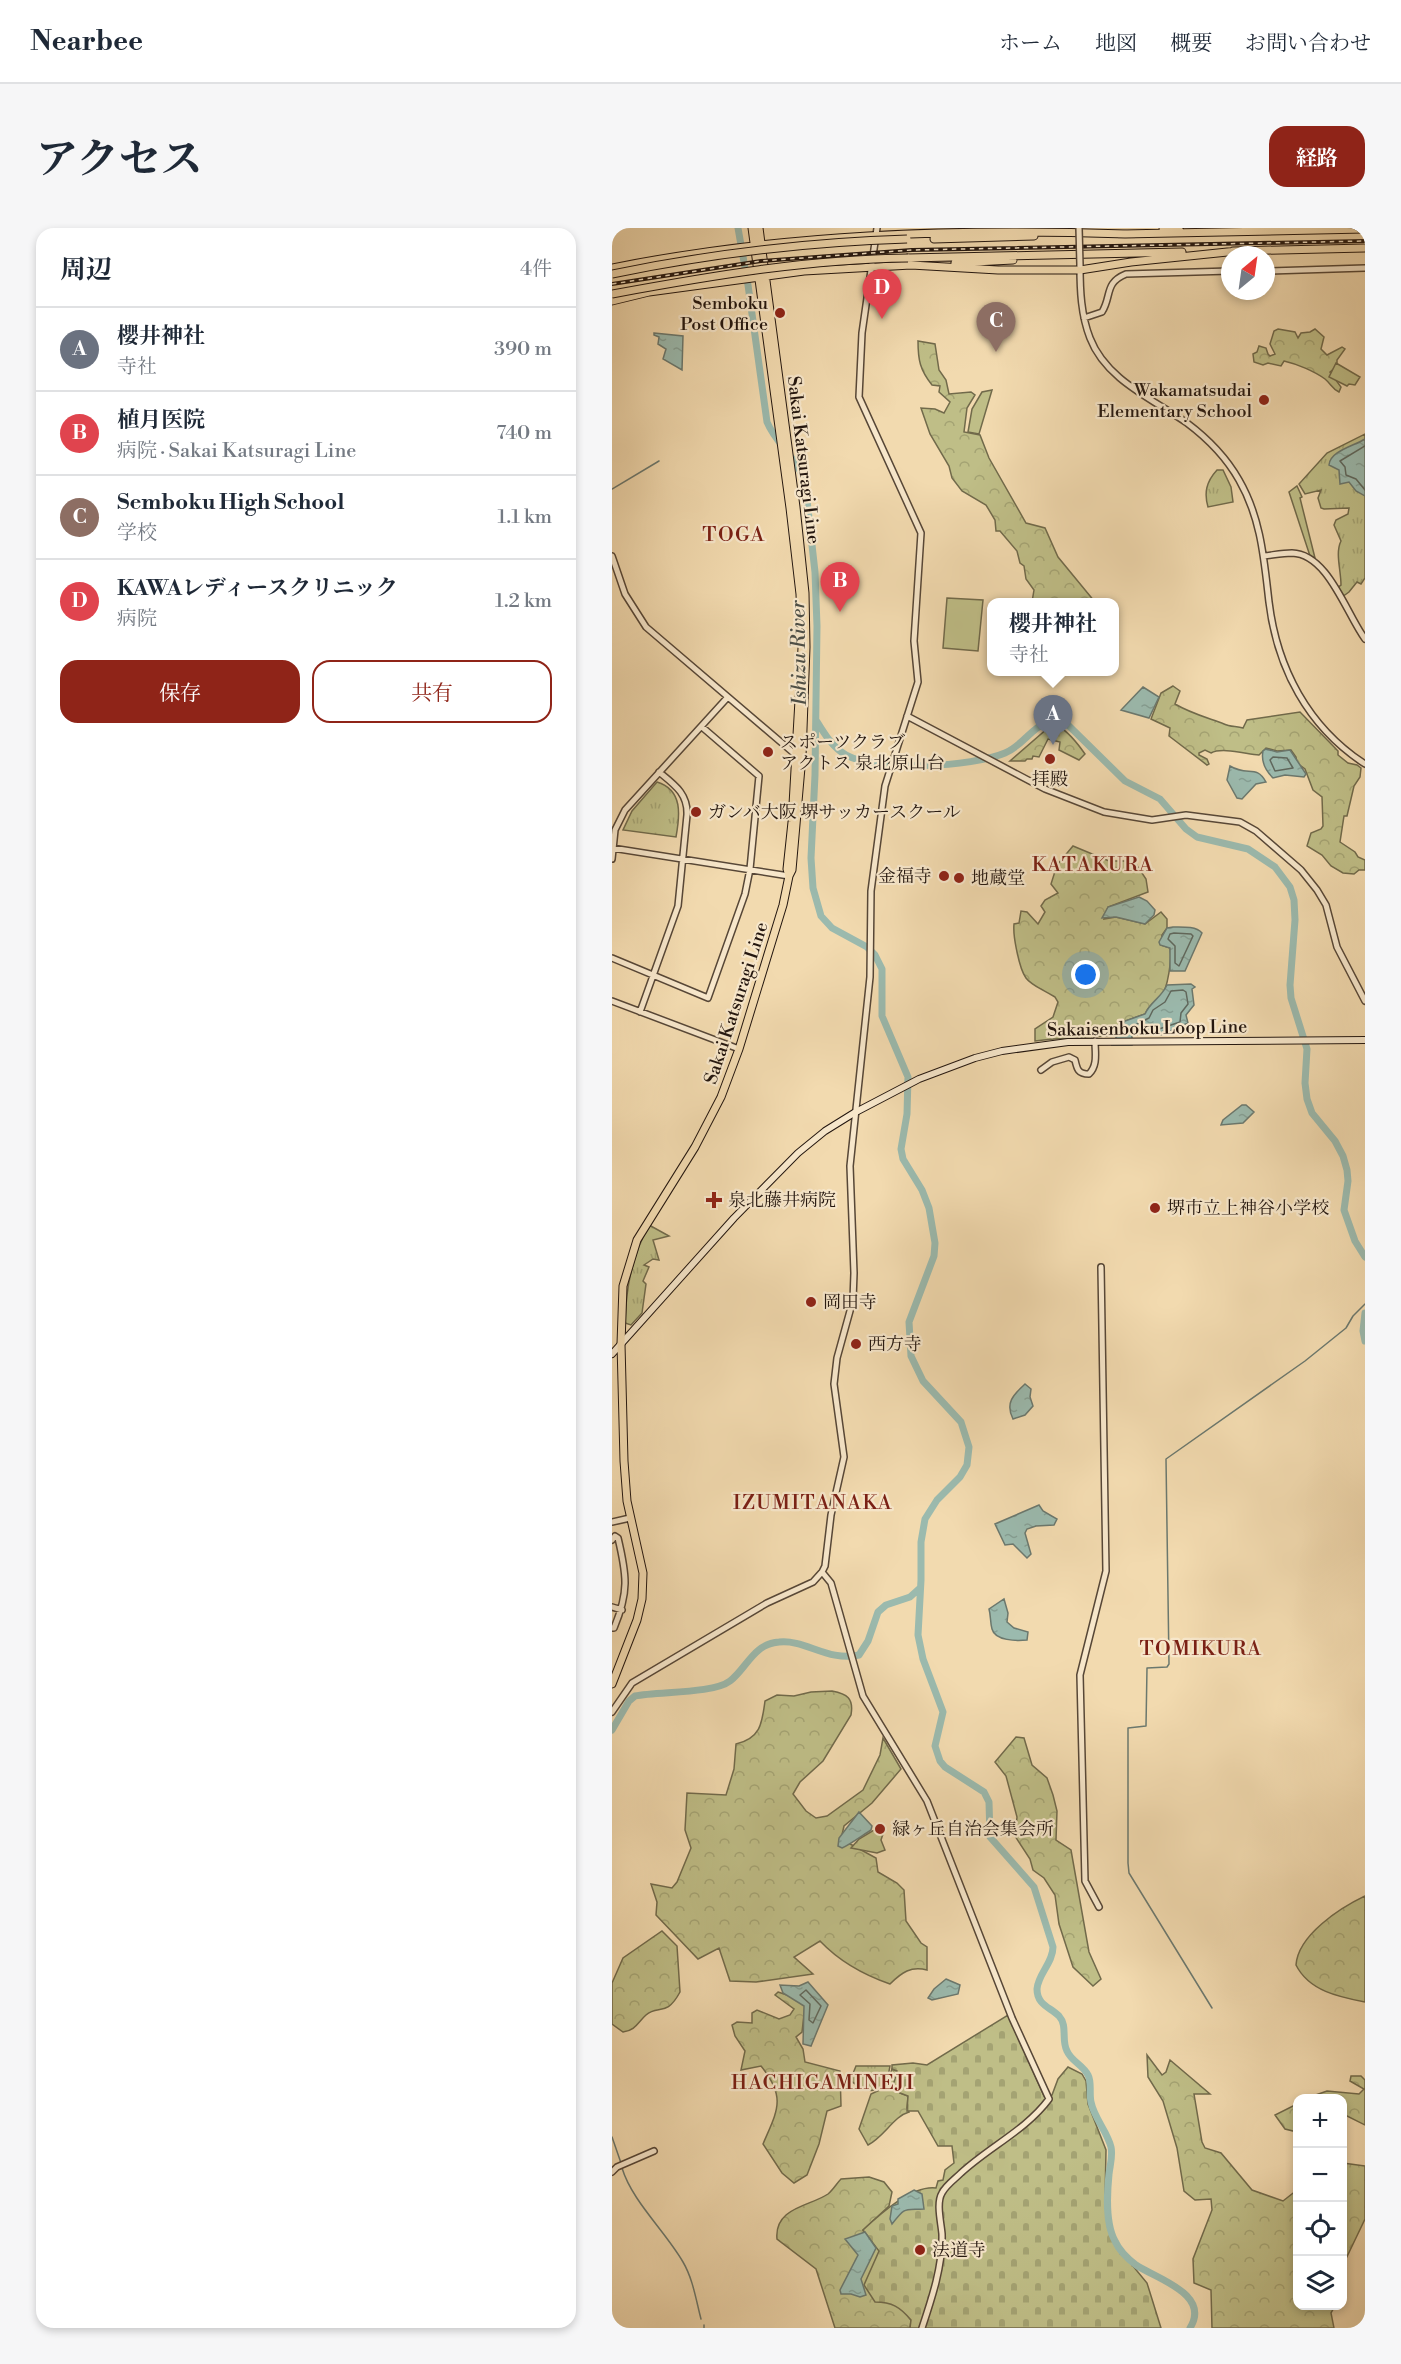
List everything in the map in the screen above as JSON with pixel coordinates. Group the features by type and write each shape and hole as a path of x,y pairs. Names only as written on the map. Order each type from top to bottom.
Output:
{"main road":[{"name":"Sakai Katsuragi Line","path":"612,1683 637,1620 642,1599 643,1573 630,1518 624,1461 621,1344 623,1286 637,1240 695,1147 721,1097 739,1049 774,938 789,876 787,869 799,756 806,647 805,593 786,441 752,228"},
{"name":"Sakai Katsuragi Line","path":"755,244 759,228"},
{"path":"920,234 973,228"},
{"path":"1163,228 1264,231"},
{"path":"612,274 697,259 803,245 907,239 1365,229"},
{"path":"612,268 731,247 855,233 1126,234"},
{"path":"1275,250 1365,248"},
{"path":"612,294 770,268 844,261 910,262 1054,255 1221,251"},
{"path":"612,302 649,292 760,276 910,262 998,270 1080,267 1221,253"},
{"name":"Sakai Katsuragi Line","path":"760,276 800,598 799,756"},
{"name":"Sakaisenboku Loop Line","path":"612,1354 734,1218 798,1153 825,1131 911,1082 975,1058 1002,1051 1097,1041 1365,1040"}],"street":[{"path":"1079,228 1080,299 1090,340 1112,371 1198,432 1226,461 1254,513 1264,555 1269,604 1277,645 1292,682 1303,703 1320,724 1338,743 1365,764"},
{"path":"612,1712 632,1683 767,1603 813,1582 825,1566 831,1515 844,1457 834,1384 837,1358 853,1300 855,1274 850,1166 870,977 871,891 884,791 918,682 914,642 921,533 859,397 862,333 877,232"},
{"path":"1275,271 1365,268"},
{"path":"1084,318 1102,312 1110,287 1126,274 1221,271"},
{"path":"1264,555 1292,553 1314,561 1328,575 1350,617 1365,639"},
{"path":"612,556 625,594 646,627 727,698 799,756"},
{"path":"612,859 619,819 727,698"},
{"path":"908,716 1045,789 1104,812 1152,820 1186,815 1240,822 1256,831 1301,870 1326,905 1335,943 1365,1001"},
{"path":"612,958 708,998 745,894 750,869 759,776 702,727"},
{"path":"640,1012 678,906 683,859 687,803 683,794 659,772"},
{"path":"613,848 789,876"},
{"path":"612,1001 739,1049"},
{"path":"1041,1070 1052,1062 1069,1057 1075,1060 1077,1070 1082,1074 1089,1074 1094,1069 1097,1041"},
{"path":"1099,1907 1084,1881 1080,1675 1106,1571 1101,1267"},
{"path":"612,1522 630,1518"},
{"path":"612,1540 615,1536 618,1538 627,1585 622,1610 612,1628"},
{"path":"822,1572 831,1583 860,1688 871,1712 927,1801 1012,2018 1049,2099 1040,2112 968,2167 942,2192 940,2258 932,2298 922,2328"},
{"path":"612,1607 622,1610"},
{"path":"612,2172 654,2151"}],"green space":[{"path":"1278,329 1295,332 1298,338 1301,333 1315,329 1324,337 1321,349 1327,355 1342,347 1345,349 1337,360 1337,366 1330,372 1341,387 1339,392 1321,376 1294,364 1284,361 1281,366 1254,362 1253,354 1257,352 1259,346 1266,348 1270,356 1275,354 1270,344 1274,331"},
{"path":"918,341 935,344 939,370 946,380 949,394 971,392 975,395 967,408 964,432 980,435 989,458 1026,523 1045,528 1058,557 1092,598 1033,598 1034,590 1026,579 1024,566 1020,563 1017,551 1000,531 996,531 995,520 986,505 962,491 952,478 949,466 930,434 921,408 935,409 944,413 950,402 939,392 940,386 932,385 919,359"},
{"path":"1336,363 1360,377 1355,385 1347,386 1329,377"},
{"path":"992,390 979,434 968,432 972,409 982,392"},
{"path":"1365,434 1365,578 1361,584 1357,582 1342,597 1337,588 1341,585 1338,556 1341,541 1334,525 1336,520 1348,514 1349,508 1321,508 1318,498 1321,490 1305,494 1299,484 1327,453"},
{"path":"1217,470 1223,470 1231,487 1233,502 1208,507 1207,488"},
{"path":"1297,486 1302,497 1300,498 1315,558 1310,556 1289,492"},
{"path":"947,598 983,600 978,651 943,648"},
{"path":"1173,686 1180,691 1175,704 1229,726 1243,728 1247,720 1300,712 1338,751 1338,755 1348,763 1361,768 1347,816 1344,816 1340,842 1365,860 1365,870 1359,870 1354,874 1343,873 1331,866 1322,855 1307,846 1311,833 1323,826 1322,797 1313,790 1305,769 1297,763 1291,750 1277,751 1266,748 1259,755 1228,751 1211,753 1205,750 1199,755 1207,759 1209,764 1207,765 1169,736 1170,728 1151,719 1161,693"},
{"path":"1058,726 1070,735 1085,754 1079,760 1059,750 1060,742 1048,739 1039,757 1033,756 1032,759 1025,761 1010,761 1048,728"},
{"path":"657,782 672,791 678,804 676,837 623,830 632,811"},
{"path":"1073,846 1109,861 1134,861 1146,879 1148,892 1108,907 1104,919 1116,917 1145,924 1161,912 1167,919 1167,928 1162,935 1161,945 1170,948 1169,973 1161,996 1145,1014 1125,1021 1118,1035 1035,1041 1035,1029 1053,1017 1058,1002 1055,997 1025,977 1017,952 1014,924 1019,923 1021,911 1027,912 1038,924 1045,912 1041,906 1045,900 1058,893 1051,884 1057,865"},
{"path":"649,1225 669,1236 653,1240 659,1260 653,1259 644,1265 649,1267 643,1281 646,1284 642,1313 631,1325 625,1323 629,1284 638,1248"},
{"path":"832,1691 848,1698 851,1704 851,1715 823,1761 800,1782 793,1794 806,1811 816,1818 827,1816 863,1790 880,1755 883,1738 901,1769 872,1803 844,1826 841,1839 876,1858 878,1872 904,1890 906,1921 921,1943 927,1947 927,1970 907,1971 890,1984 852,1967 820,1941 794,1957 813,1974 756,1982 730,1981 719,1948 698,1959 656,1915 657,1902 651,1884 672,1888 677,1882 691,1848 685,1830 687,1793 726,1795 734,1769 736,1744 755,1734 761,1723 765,1701 777,1695 794,1696"},
{"path":"1016,1737 1024,1738 1032,1765 1047,1778 1057,1811 1056,1840 1071,1850 1089,1952 1101,1979 1093,1986 1073,1967 1059,1924 1055,1895 1044,1878 1033,1870 1030,1859 1015,1836 1017,1817 1006,1776 995,1762"},
{"path":"874,1830 883,1834 881,1840 885,1850 877,1853 851,1848 859,1839"},
{"path":"1365,1896 1365,2002 1335,1995 1317,1987 1302,1974 1296,1965 1304,1943 1312,1933 1333,1915"},
{"path":"662,1931 677,1946 680,1992 666,2008 650,2012 634,2028 623,2032 612,2024 612,1983 623,1958"},
{"path":"778,1992 790,1996 805,2006 802,2032 796,2037 803,2049 805,2062 840,2071 841,2106 827,2111 819,2144 807,2175 794,2183 782,2173 763,2144 777,2105 774,2087 761,2066 741,2070 745,2051 735,2036 732,2025 737,2022 752,2023 752,2013 757,2010 779,2019 790,2015 794,2009 775,1995"},
{"path":"1008,2015 1044,2096 1052,2095 1058,2079 1068,2067 1082,2074 1086,2081 1088,2104 1106,2150 1105,2202 1108,2229 1119,2249 1147,2283 1161,2328 910,2328 911,2320 903,2312 891,2304 875,2302 864,2285 879,2251 863,2230 887,2209 907,2196 927,2188 936,2188 938,2181 943,2180 945,2170 954,2163 952,2146 938,2146 918,2111 907,2111 908,2096 900,2093 893,2086 897,2071 892,2069 892,2065 913,2063 927,2065"},
{"path":"1147,2055 1162,2075 1166,2072 1170,2060 1210,2094 1194,2094 1205,2148 1221,2153 1252,2190 1283,2201 1293,2193 1293,2310 1333,2310 1331,2313 1334,2328 1212,2328 1211,2290 1194,2283 1193,2259 1212,2210 1211,2199 1195,2200 1184,2191 1177,2148 1163,2101 1148,2077"},
{"path":"856,2066 890,2066 888,2076 881,2087 865,2090 850,2081"},
{"path":"892,2069 897,2071 900,2093 908,2096 909,2112 868,2145 859,2129 871,2094 886,2087"},
{"path":"1351,2076 1361,2076 1365,2080 1365,2125 1347,2116 1347,2094 1318,2094 1327,2091 1359,2094 1364,2089 1350,2081"},
{"path":"1293,2106 1293,2131 1285,2129 1275,2115"},
{"path":"1347,2164 1365,2166 1365,2219 1347,2257"},
{"path":"869,2177 884,2182 892,2192 889,2206 863,2230 879,2250 890,2302 901,2308 911,2320 910,2328 835,2328 816,2269 777,2239 781,2220 787,2214 828,2194 841,2179"}],"water":[{"path":"654,333 683,336 682,370 663,359 666,349 658,344 659,337"},
{"path":"1365,439 1365,496 1356,491 1349,482 1340,484 1339,470 1329,465 1330,460 1338,452"},
{"path":"1143,687 1159,697 1149,718 1121,710"},
{"path":"1266,749 1277,752 1290,750 1306,774 1304,777 1285,775 1273,778 1263,762 1263,751"},
{"path":"1230,766 1242,771 1259,773 1266,782 1256,784 1242,799 1237,798 1227,780"},
{"path":"1139,897 1147,901 1155,910 1154,915 1145,924 1116,917 1102,918 1108,907"},
{"path":"1167,928 1193,928 1202,933 1185,971 1170,971 1170,948 1160,945 1159,942"},
{"path":"1191,984 1195,987 1192,989 1194,1005 1186,1015 1188,1023 1161,1035 1132,1035 1132,1045 1112,1045 1125,1021 1145,1014 1167,985"},
{"path":"1242,1105 1246,1105 1254,1112 1243,1123 1221,1125 1223,1120"},
{"path":"1025,1384 1031,1389 1030,1397 1033,1406 1025,1415 1013,1419 1010,1404"},
{"path":"1039,1505 1043,1511 1057,1519 1054,1525 1027,1529 1025,1533 1031,1554 1027,1558 1013,1544 1005,1545 995,1524"},
{"path":"1004,1599 1008,1613 1007,1622 1014,1628 1028,1632 1027,1640 1002,1638 994,1633 989,1609"},
{"path":"859,1812 872,1826 871,1830 842,1848 838,1846 839,1838"},
{"path":"946,1979 960,1985 958,1994 932,2000 928,1998 934,1989"},
{"path":"808,1982 828,2005 811,2046 803,2044 804,2006 783,1993 780,1985 799,1986"},
{"path":"914,2190 922,2194 924,2209 906,2210 892,2224 890,2219 892,2206 898,2204 898,2199"},
{"path":"865,2232 876,2248 861,2279 866,2295 860,2297 841,2294 840,2290 858,2255 845,2239"}],"waterway":[{"name":"Ishizu River","path":"738,228 767,422 797,466 805,482 815,572 817,626 815,775 811,858 813,888 821,916 832,928 867,947 875,955 882,969 882,1016 908,1077 907,1114 901,1149 903,1159 922,1190 929,1208 935,1243 934,1256 909,1322 911,1356 923,1381 961,1422 969,1447 967,1465 960,1477 937,1500 925,1519 921,1542 918,1635 923,1659 943,1712 935,1746 940,1761 945,1767 984,1792 989,1802 990,1837 1034,1887 1053,1947 1051,1958 1038,1984 1039,1999 1062,2020 1065,2047 1071,2058 1088,2075 1090,2099 1111,2147 1107,2199 1112,2234 1119,2248 1133,2263 1168,2282 1188,2297 1195,2316 1190,2328"},
{"path":"612,489 659,461"},
{"path":"816,720 832,744 846,755 879,764 901,766 971,762 990,758 1005,753 1021,743 1041,725 1057,721 1067,724 1125,781 1160,799 1186,829 1197,837 1248,849 1275,867 1290,887 1294,900 1295,920 1290,985 1291,998 1307,1049 1305,1083 1307,1099 1312,1113 1335,1141 1343,1156 1348,1181 1344,1210 1355,1241 1365,1257"},
{"path":"1212,2008 1129,1873 1128,1863 1128,1728 1146,1726 1147,1668 1167,1667 1169,1664 1166,1459 1305,1361 1346,1328 1353,1316 1365,1304"},
{"path":"1365,1313 1363,1331 1365,1341"},
{"path":"612,1730 629,1701 635,1696 699,1690 722,1685 736,1676 751,1657 770,1644 789,1642 837,1656 859,1655 868,1641 878,1612 886,1605 910,1597 920,1588"},
{"path":"612,2137 621,2163"},
{"path":"622,2168 633,2192 676,2250 686,2269 701,2319"}],"railway":[{"path":"612,284 761,261 912,250 1365,241"}],"place":[{"name":"Semboku Post Office","path":"780,313"},
{"name":"KAWAレディースクリニック","path":"882,319"},
{"name":"Semboku High School","path":"996,352"},
{"name":"Wakamatsudai Elementary School","path":"1264,400"},
{"name":"植月医院","path":"840,612"},
{"name":"櫻井神社","path":"1053,745"},
{"name":"スポーツクラブ アクトス 泉北原山台","path":"768,752"},
{"name":"拝殿","path":"1050,759"},
{"name":"ガンバ大阪 堺サッカースクール","path":"696,812"},
{"name":"金福寺","path":"944,876"},
{"name":"地蔵堂","path":"959,878"},
{"name":"泉北藤井病院","path":"714,1200"},
{"name":"堺市立上神谷小学校","path":"1155,1208"},
{"name":"岡田寺","path":"811,1302"},
{"name":"西方寺","path":"856,1344"},
{"name":"緑ヶ丘自治会集会所","path":"880,1829"},
{"name":"法道寺","path":"920,2250"}],"district":[{"name":"TOGA","path":"734,534"},
{"name":"KATAKURA","path":"1093,864"},
{"name":"IZUMITANAKA","path":"813,1502"},
{"name":"TOMIKURA","path":"1201,1648"},
{"name":"HACHIGAMINEJI","path":"823,2082"}]}
